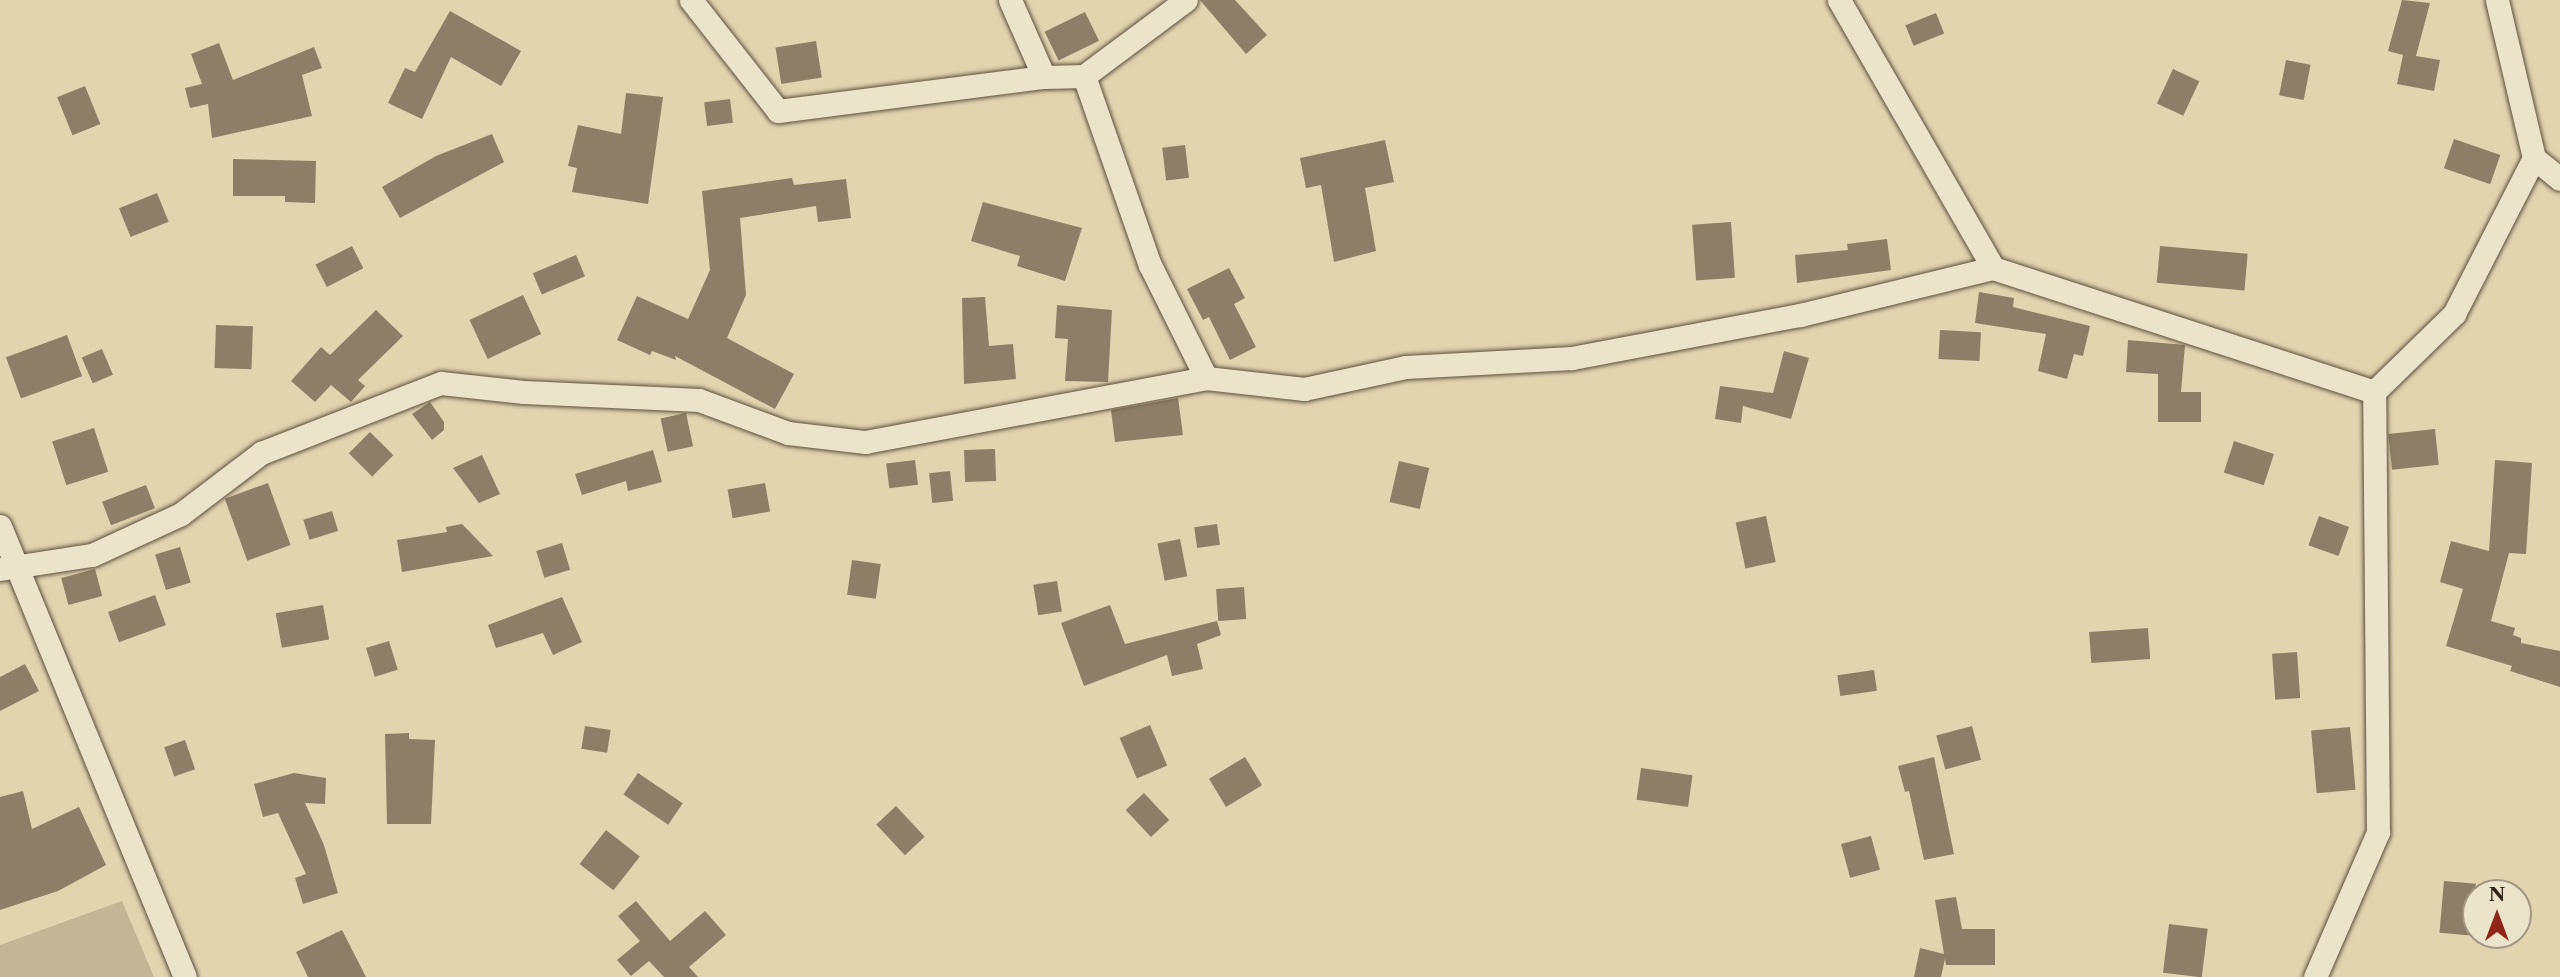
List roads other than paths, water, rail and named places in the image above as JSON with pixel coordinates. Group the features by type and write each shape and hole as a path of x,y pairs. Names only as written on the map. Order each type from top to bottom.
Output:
{"street":[{"path":"691,0 778,111 1044,76 1084,76 1186,0"},
{"path":"1010,0 1044,76"},
{"path":"1839,0 1993,268"},
{"path":"2497,0 2534,158 2560,179"},
{"path":"1084,76 1150,265 1206,378"},
{"path":"2315,977 2378,832 2374,392 2454,314 2534,158"},
{"path":"8,567 92,555 181,514 261,453 441,383 524,392 699,400 788,432 864,442 1206,378 1304,389 1406,368 1572,358 1800,315 1993,268 2374,392"},
{"path":"0,526 8,567 185,977"}]}
